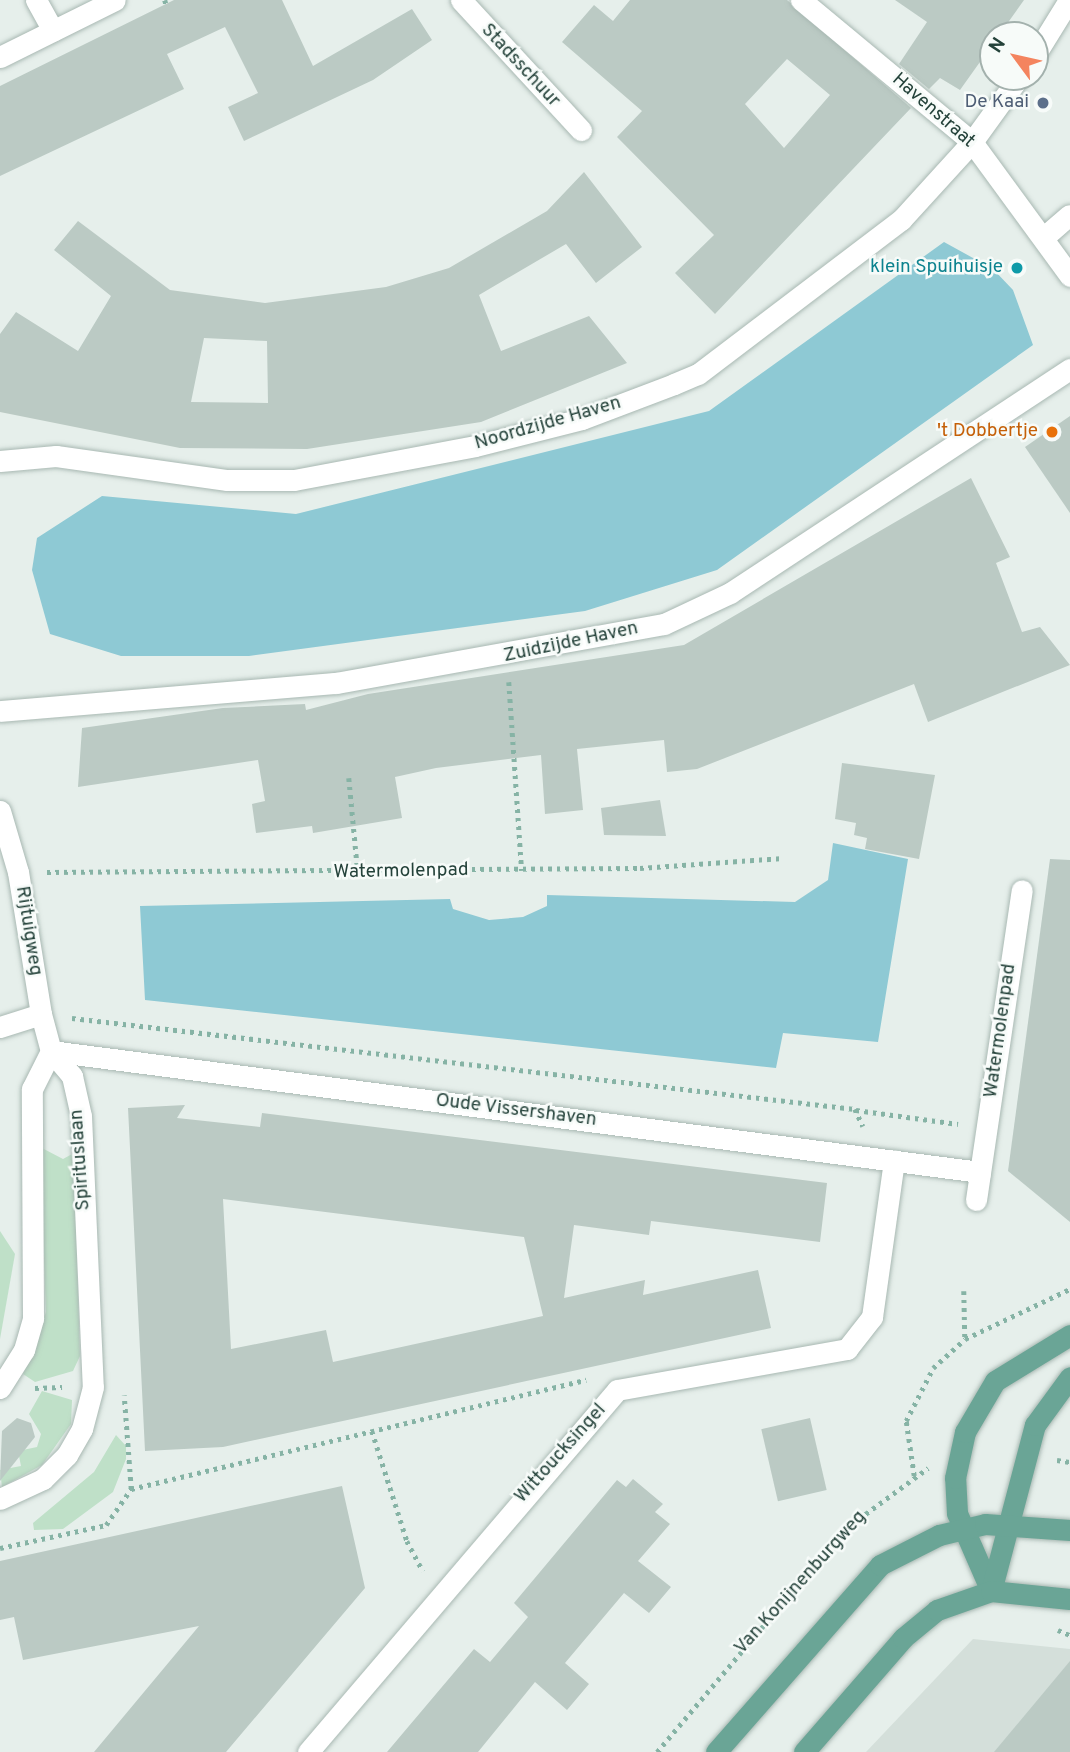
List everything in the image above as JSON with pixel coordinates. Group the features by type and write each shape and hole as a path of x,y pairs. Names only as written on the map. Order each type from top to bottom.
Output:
{"main road":[{"path":"991,1591 961,1528 957,1460 974,1409 1012,1366 1070,1335"},
{"path":"991,1591 1013,1521 1035,1425 1070,1377"},
{"path":"716,1752 849,1593 900,1553 961,1528 1013,1521 1070,1530"},
{"path":"804,1752 921,1621 991,1591 1070,1599"}],"street":[{"path":"36,0 53,31"},
{"path":"0,57 115,0"},
{"name":"Stadsschuur","path":"461,0 581,130"},
{"name":"Havenstraat","path":"801,0 972,142 1070,275"},
{"path":"1049,32 1069,0"},
{"name":"Noordzijde Haven","path":"0,461 56,456 227,480 294,480 363,471 582,419 698,374 901,220 972,142 1009,91"},
{"path":"1044,237 1069,215"},
{"name":"Zuidzijde Haven","path":"0,710 336,683 506,657 664,624 730,593 1070,369"},
{"name":"Rijtuigweg","path":"0,811 18,872 41,1014 51,1051"},
{"name":"Watermolenpad","path":"976,1200 1022,890"},
{"path":"0,1027 41,1014"},
{"path":"0,1388 24,1350 33,1318 32,1089 51,1051"},
{"name":"Oude Vissershaven","path":"51,1051 980,1172"},
{"name":"Spirituslaan","path":"0,1499 43,1479 67,1455 82,1429 93,1387 81,1116 72,1076 51,1051"},
{"name":"Wittoucksingel","path":"308,1752 437,1596 617,1390 847,1349 872,1318 886,1160"}],"path":[{"path":"506,657 521,785 516,802 522,871"},
{"path":"349,778 358,873"},
{"name":"Watermolenpad","path":"18,872 522,871 784,858"},
{"path":"41,1014 855,1109 986,1128"},
{"path":"855,1109 886,1160"},
{"name":"Van Konijnenburgweg","path":"657,1752 845,1529 914,1476 904,1432 910,1407 933,1368 965,1339 1070,1289"},
{"path":"964,1291 965,1339"},
{"path":"0,1548 106,1525 131,1489 600,1377 617,1390"},
{"path":"372,1431 407,1541 437,1596"},
{"path":"1058,1630 1070,1634"}],"shaded area":[{"path":"973,1639 1070,1649 1070,1752 866,1752"}],"green space":[{"path":"40,1147 63,1159 74,1153 80,1356 73,1371 35,1382 23,1374 46,1312"},
{"path":"0,1231 15,1254 0,1339"},
{"path":"42,1391 72,1400 71,1424 42,1465 2,1487 0,1470 21,1466 18,1451 37,1447 41,1434 29,1414"},
{"path":"116,1435 126,1446 126,1459 113,1492 63,1529 34,1530 33,1523 94,1472"}],"water":[{"path":"944,242 993,269 1013,290 1033,345 717,570 585,611 249,656 121,656 50,634 32,570 37,538 102,496 296,514 709,411"},
{"path":"833,843 908,859 878,1042 783,1033 776,1068 145,1000 140,906 450,899 453,909 489,920 523,917 547,906 547,895 795,902 828,880"}],"building":[{"path":"174,0 282,0 313,66 412,9 432,40 373,80 244,141 228,107 258,93 225,27 167,54 184,89 0,176 0,86"},
{"path":"630,0 787,0 911,108 715,314 675,273 714,235 617,137 642,111 562,42 594,5 613,21","holes":["787,59 830,95 784,148 745,104"]},
{"path":"895,0 1024,0 1009,21 979,21 979,63 960,90 940,78 929,89 899,64 927,22"},
{"path":"584,172 642,247 596,283 566,244 479,295 501,351 589,316 627,363 481,422 307,449 180,448 0,412 0,334 16,312 78,351 111,296 54,250 78,221 170,290 265,303 386,287 449,268 547,211","holes":["204,338 267,341 268,403 191,402"]},
{"path":"1070,416 1070,513 1025,447"},
{"path":"971,478 1010,557 996,563 1022,632 1040,627 1070,665 928,722 914,684 697,769 667,772 664,740 577,749 583,810 545,814 541,755 436,768 395,777 402,818 313,833 312,826 256,833 252,804 265,801 258,760 78,787 82,728 223,708 305,704 306,710 368,694 684,645"},
{"path":"842,763 935,775 919,859 865,849 867,838 854,835 856,823 835,819"},
{"path":"660,800 666,836 604,835 601,808"},
{"path":"1050,859 1070,860 1070,1222 1008,1171"},
{"path":"185,1105 177,1118 260,1127 262,1113 827,1183 820,1242 651,1221 649,1235 574,1225 564,1298 645,1280 643,1295 758,1270 771,1328 223,1447 145,1451 128,1108","holes":["223,1199 524,1237 543,1316 333,1362 326,1330 231,1349"]},
{"path":"17,1418 31,1423 35,1437 0,1481 2,1431"},
{"path":"810,1418 827,1490 778,1501 761,1429"},
{"path":"633,1479 663,1504 655,1512 670,1524 638,1561 671,1587 649,1613 624,1593 565,1663 589,1684 567,1710 535,1682 478,1752 387,1752 474,1649 490,1662 528,1617 514,1603 617,1480 626,1487"},
{"path":"342,1486 365,1588 226,1752 94,1752 199,1626 23,1660 14,1617 0,1620 0,1561"},
{"path":"1070,1661 1070,1752 994,1752"}],"place":[{"name":"De Kaai","path":"1043,103"},
{"name":"klein Spuihuisje","path":"1017,268"},
{"name":"'t Dobbertje","path":"1052,432"}]}
